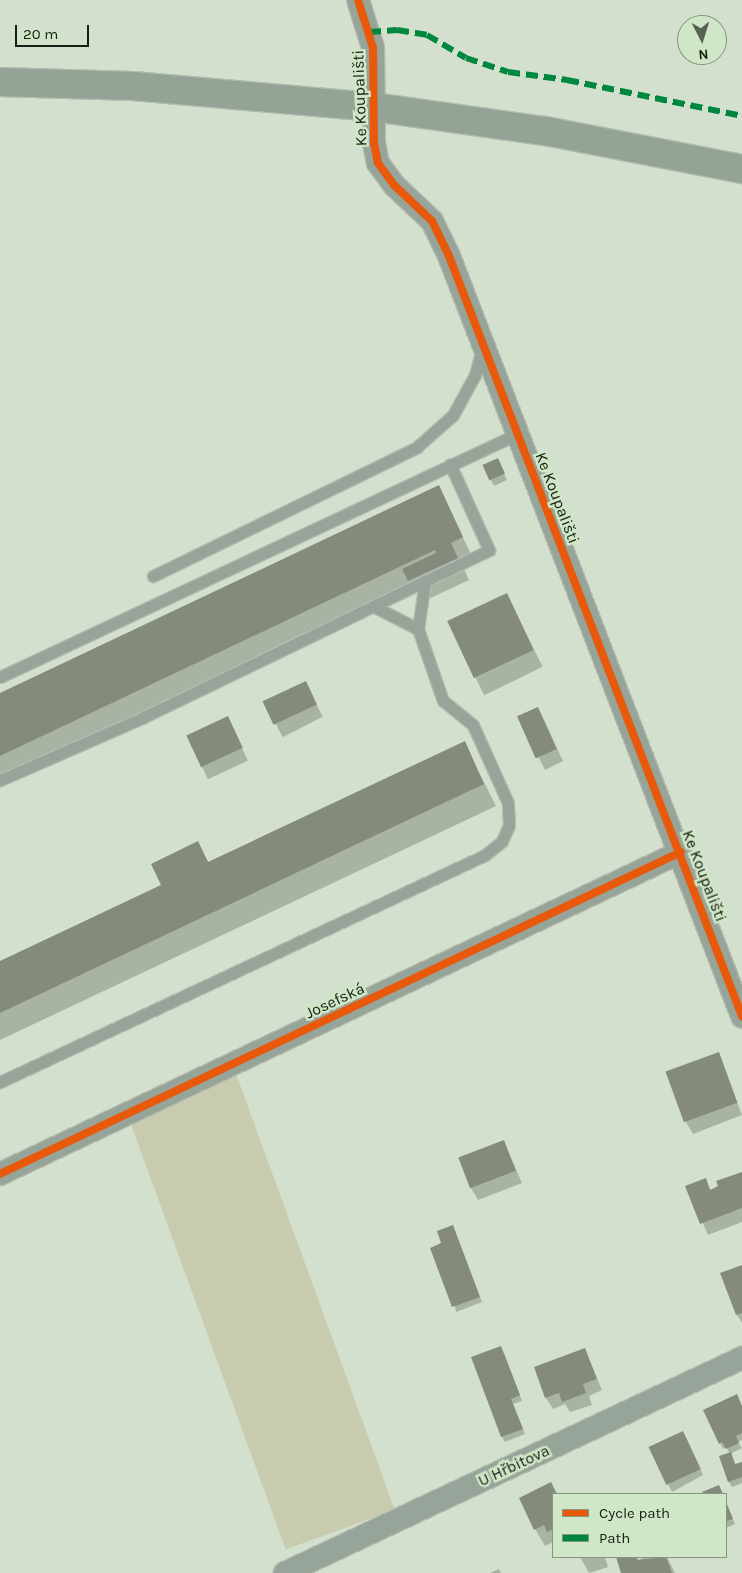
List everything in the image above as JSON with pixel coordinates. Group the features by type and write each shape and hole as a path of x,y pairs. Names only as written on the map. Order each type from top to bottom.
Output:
{"main road":[{"path":"0,82 133,86 374,107 546,131 742,169"}],"street":[{"name":"Ke Koupališti","path":"358,0 373,48 374,107 378,163 394,185 424,212 438,231 681,852 742,1016"},
{"name":"Josefská","path":"0,1174 681,852"},
{"name":"U Hřbitova","path":"285,1573 742,1358"}],"lane":[{"path":"152,576 417,447 453,415 475,374 483,348"},
{"path":"0,677 517,434"},
{"path":"0,780 144,716 490,550 450,464"},
{"path":"0,1082 485,855 502,841 509,825 508,803 473,725 443,701 418,629 425,581"},
{"path":"373,606 418,629"}],"green space":[{"path":"235,1071 395,1510 286,1550 126,1111"}],"building":[{"path":"498,458 505,474 489,480 482,465"},
{"path":"439,485 463,537 451,543 458,558 408,581 402,569 436,553 435,550 0,756 0,693"},
{"path":"507,593 534,650 474,678 447,621"},
{"path":"306,681 317,705 273,725 262,701"},
{"path":"538,707 557,749 536,758 517,716"},
{"path":"228,716 243,748 201,767 186,735"},
{"path":"465,741 484,784 0,1013 0,961 161,885 151,864 198,841 208,862"},
{"path":"719,1052 737,1103 684,1122 665,1071"},
{"path":"504,1140 516,1171 470,1188 458,1158"},
{"path":"742,1172 742,1208 700,1224 685,1186 706,1178 710,1190 718,1186 716,1181"},
{"path":"453,1225 480,1297 452,1307 430,1248 441,1243 437,1231"},
{"path":"742,1265 742,1313 736,1315 720,1273"},
{"path":"501,1346 520,1395 511,1399 523,1429 501,1437 471,1357"},
{"path":"585,1348 597,1379 583,1384 586,1393 562,1402 559,1393 545,1398 534,1367"},
{"path":"737,1394 742,1406 742,1433 736,1436 739,1443 726,1449 722,1442 719,1444 703,1410"},
{"path":"683,1431 701,1469 666,1485 649,1447"},
{"path":"731,1452 735,1464 742,1462 742,1477 728,1482 719,1456"},
{"path":"551,1482 556,1493 552,1493 552,1530 547,1532 544,1525 534,1530 519,1498"},
{"path":"719,1485 723,1493 702,1493"},
{"path":"727,1504 733,1519 727,1521"},
{"path":"616,1558 636,1558 637,1560 666,1558 672,1573 621,1573"}],"marked path":[{"path":"369,32 397,30 427,35 466,58 508,72 567,80 742,116"}],"cycle path":[{"path":"358,0 373,48 374,143 378,163 394,185 432,221 449,256 742,1016"},
{"path":"0,1174 681,852"}]}
